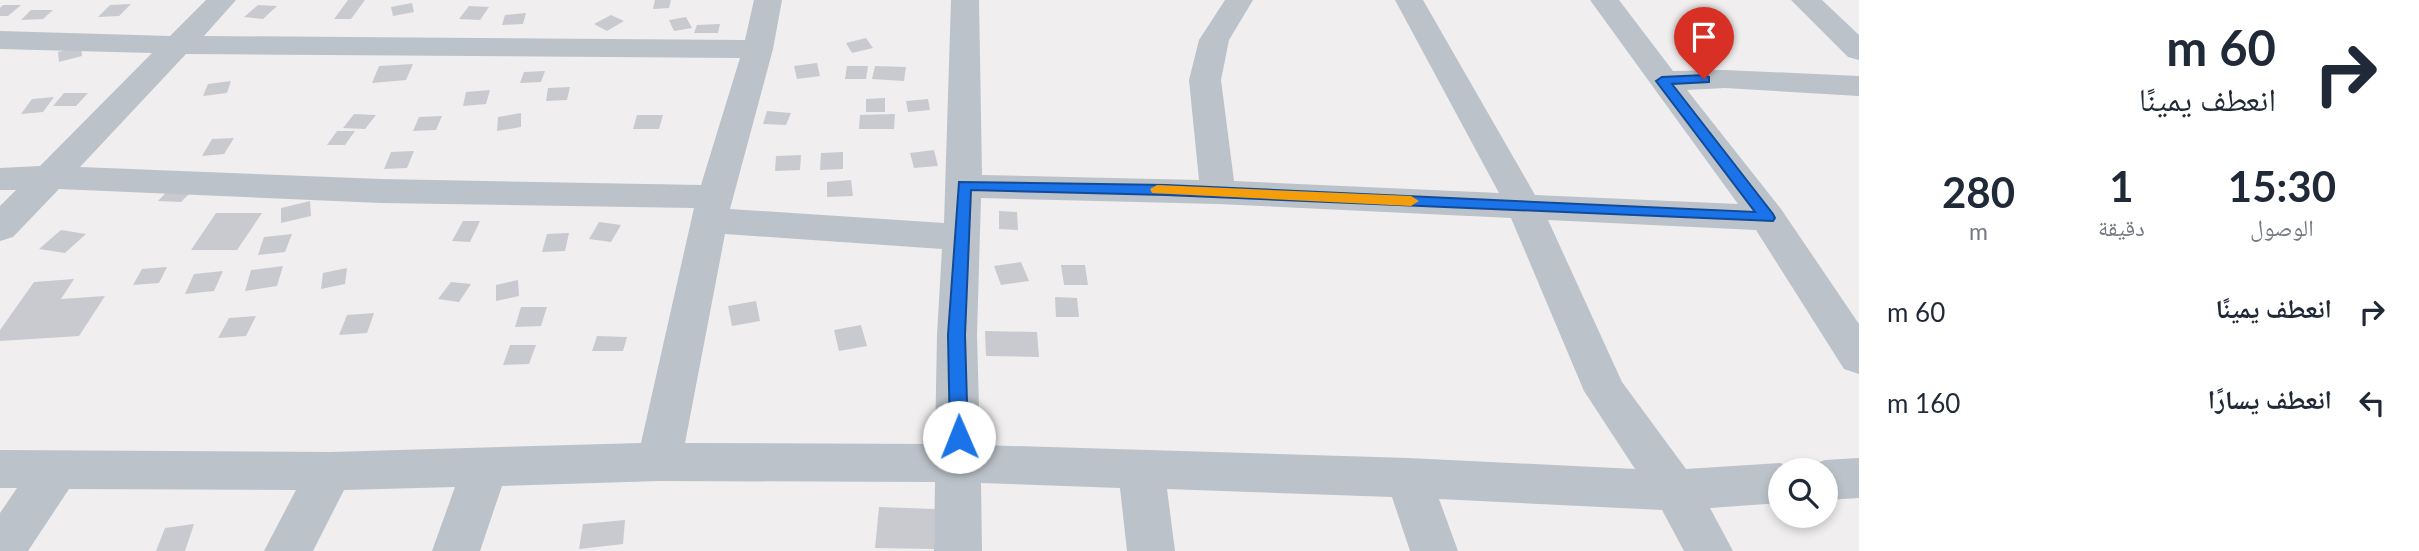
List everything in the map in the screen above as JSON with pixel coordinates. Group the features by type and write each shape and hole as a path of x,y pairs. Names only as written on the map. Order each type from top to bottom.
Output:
{"street":[{"path":"0,228 222,0"},
{"path":"659,462 713,209 758,49 768,0"},
{"path":"958,551 960,463 957,335 964,186 965,0"},
{"path":"1218,192 1205,80 1214,40 1238,0"},
{"path":"1409,0 1524,206 1605,391 1675,490 1709,551"},
{"path":"1604,0 1662,81 1768,218 1828,306 1859,358"},
{"path":"1805,0 1859,51"},
{"path":"0,40 176,46 758,49"},
{"path":"1662,81 1725,79 1859,86"},
{"path":"0,179 48,177 381,191 713,209 962,237"},
{"path":"964,186 1218,192 1768,218"},
{"path":"0,469 331,471 659,462 960,463 1408,478 1589,488 1675,490 1768,484"},
{"path":"456,551 485,468"},
{"path":"1140,469 1152,551"},
{"path":"1,551 56,470"},
{"path":"288,551 331,471"},
{"path":"1408,478 1434,551"},
{"path":"1838,479 1859,478"}],"building":[{"path":"348,0 365,0 351,19 334,19"},
{"path":"655,0 671,0 669,8 653,9"},
{"path":"412,3 414,12 393,16 391,7"},
{"path":"131,4 119,16 98,17 110,5"},
{"path":"3,5 21,5 8,16 0,16 0,8"},
{"path":"258,5 277,6 263,19 244,17"},
{"path":"469,6 489,7 480,20 459,19"},
{"path":"31,10 53,10 43,19 21,20"},
{"path":"526,13 523,24 502,25 505,15"},
{"path":"611,15 624,21 607,31 594,24"},
{"path":"686,17 692,28 674,31 669,20"},
{"path":"720,24 718,33 694,33 697,25"},
{"path":"866,38 873,48 852,53 846,43"},
{"path":"81,46 82,56 59,62 58,52"},
{"path":"817,63 820,76 797,79 794,66"},
{"path":"413,64 406,80 372,83 379,66"},
{"path":"847,66 868,66 866,79 845,79"},
{"path":"875,66 906,67 904,81 872,79"},
{"path":"545,71 541,82 520,83 524,72"},
{"path":"231,81 227,93 203,96 208,84"},
{"path":"570,87 567,100 546,101 548,88"},
{"path":"490,90 486,104 463,106 466,92"},
{"path":"64,93 88,93 76,106 53,106"},
{"path":"54,97 43,112 21,114 32,99"},
{"path":"885,98 885,112 866,112 866,99"},
{"path":"928,99 930,110 908,112 906,101"},
{"path":"767,111 791,113 786,125 763,124"},
{"path":"521,113 521,127 497,131 498,117"},
{"path":"354,114 376,115 365,129 343,128"},
{"path":"895,114 894,129 859,129 860,115"},
{"path":"637,115 663,115 659,129 633,129"},
{"path":"442,116 436,130 413,131 419,117"},
{"path":"337,131 355,131 345,145 327,145"},
{"path":"234,138 224,154 202,156 212,139"},
{"path":"934,150 938,166 914,168 910,153"},
{"path":"414,151 407,168 384,169 391,152"},
{"path":"843,152 843,169 820,170 821,153"},
{"path":"801,155 800,170 775,171 776,156"},
{"path":"851,180 853,196 827,197 827,182"},
{"path":"175,183 198,185 181,202 158,201"},
{"path":"310,201 311,216 281,223 281,208"},
{"path":"999,211 1017,212 1018,230 999,229"},
{"path":"216,213 262,213 237,250 191,250"},
{"path":"463,221 480,221 470,242 452,241"},
{"path":"599,222 621,225 611,242 589,239"},
{"path":"61,230 86,234 65,253 39,249"},
{"path":"569,233 565,251 542,252 547,234"},
{"path":"292,234 285,252 258,255 264,237"},
{"path":"1021,262 1029,281 1001,285 994,266"},
{"path":"1061,265 1085,265 1088,285 1064,285"},
{"path":"283,266 277,286 245,291 251,270"},
{"path":"167,267 159,283 133,285 142,269"},
{"path":"347,268 345,284 321,289 323,273"},
{"path":"223,271 214,291 185,294 194,274"},
{"path":"74,279 61,299 105,296 79,336 0,341 0,330 34,282"},
{"path":"518,280 519,296 496,301 496,285"},
{"path":"451,282 471,284 459,302 438,299"},
{"path":"1055,297 1077,298 1079,317 1056,317"},
{"path":"756,301 760,321 732,326 728,306"},
{"path":"521,307 547,307 541,326 515,327"},
{"path":"374,313 367,333 339,335 347,315"},
{"path":"256,316 246,336 218,338 229,318"},
{"path":"861,325 867,346 839,351 834,330"},
{"path":"985,331 1037,332 1039,357 986,356"},
{"path":"597,336 627,337 623,351 592,351"},
{"path":"510,345 536,345 529,364 503,365"},
{"path":"879,507 935,509 934,549 875,548"},
{"path":"625,520 623,544 579,549 583,524"},
{"path":"194,524 185,551 156,551 165,528"}],"slow traffic":[{"path":"1157,189 1411,201"}],"route":[{"path":"959,437 957,335 964,186 1166,190 1768,218 1662,81 1704,79"}]}
